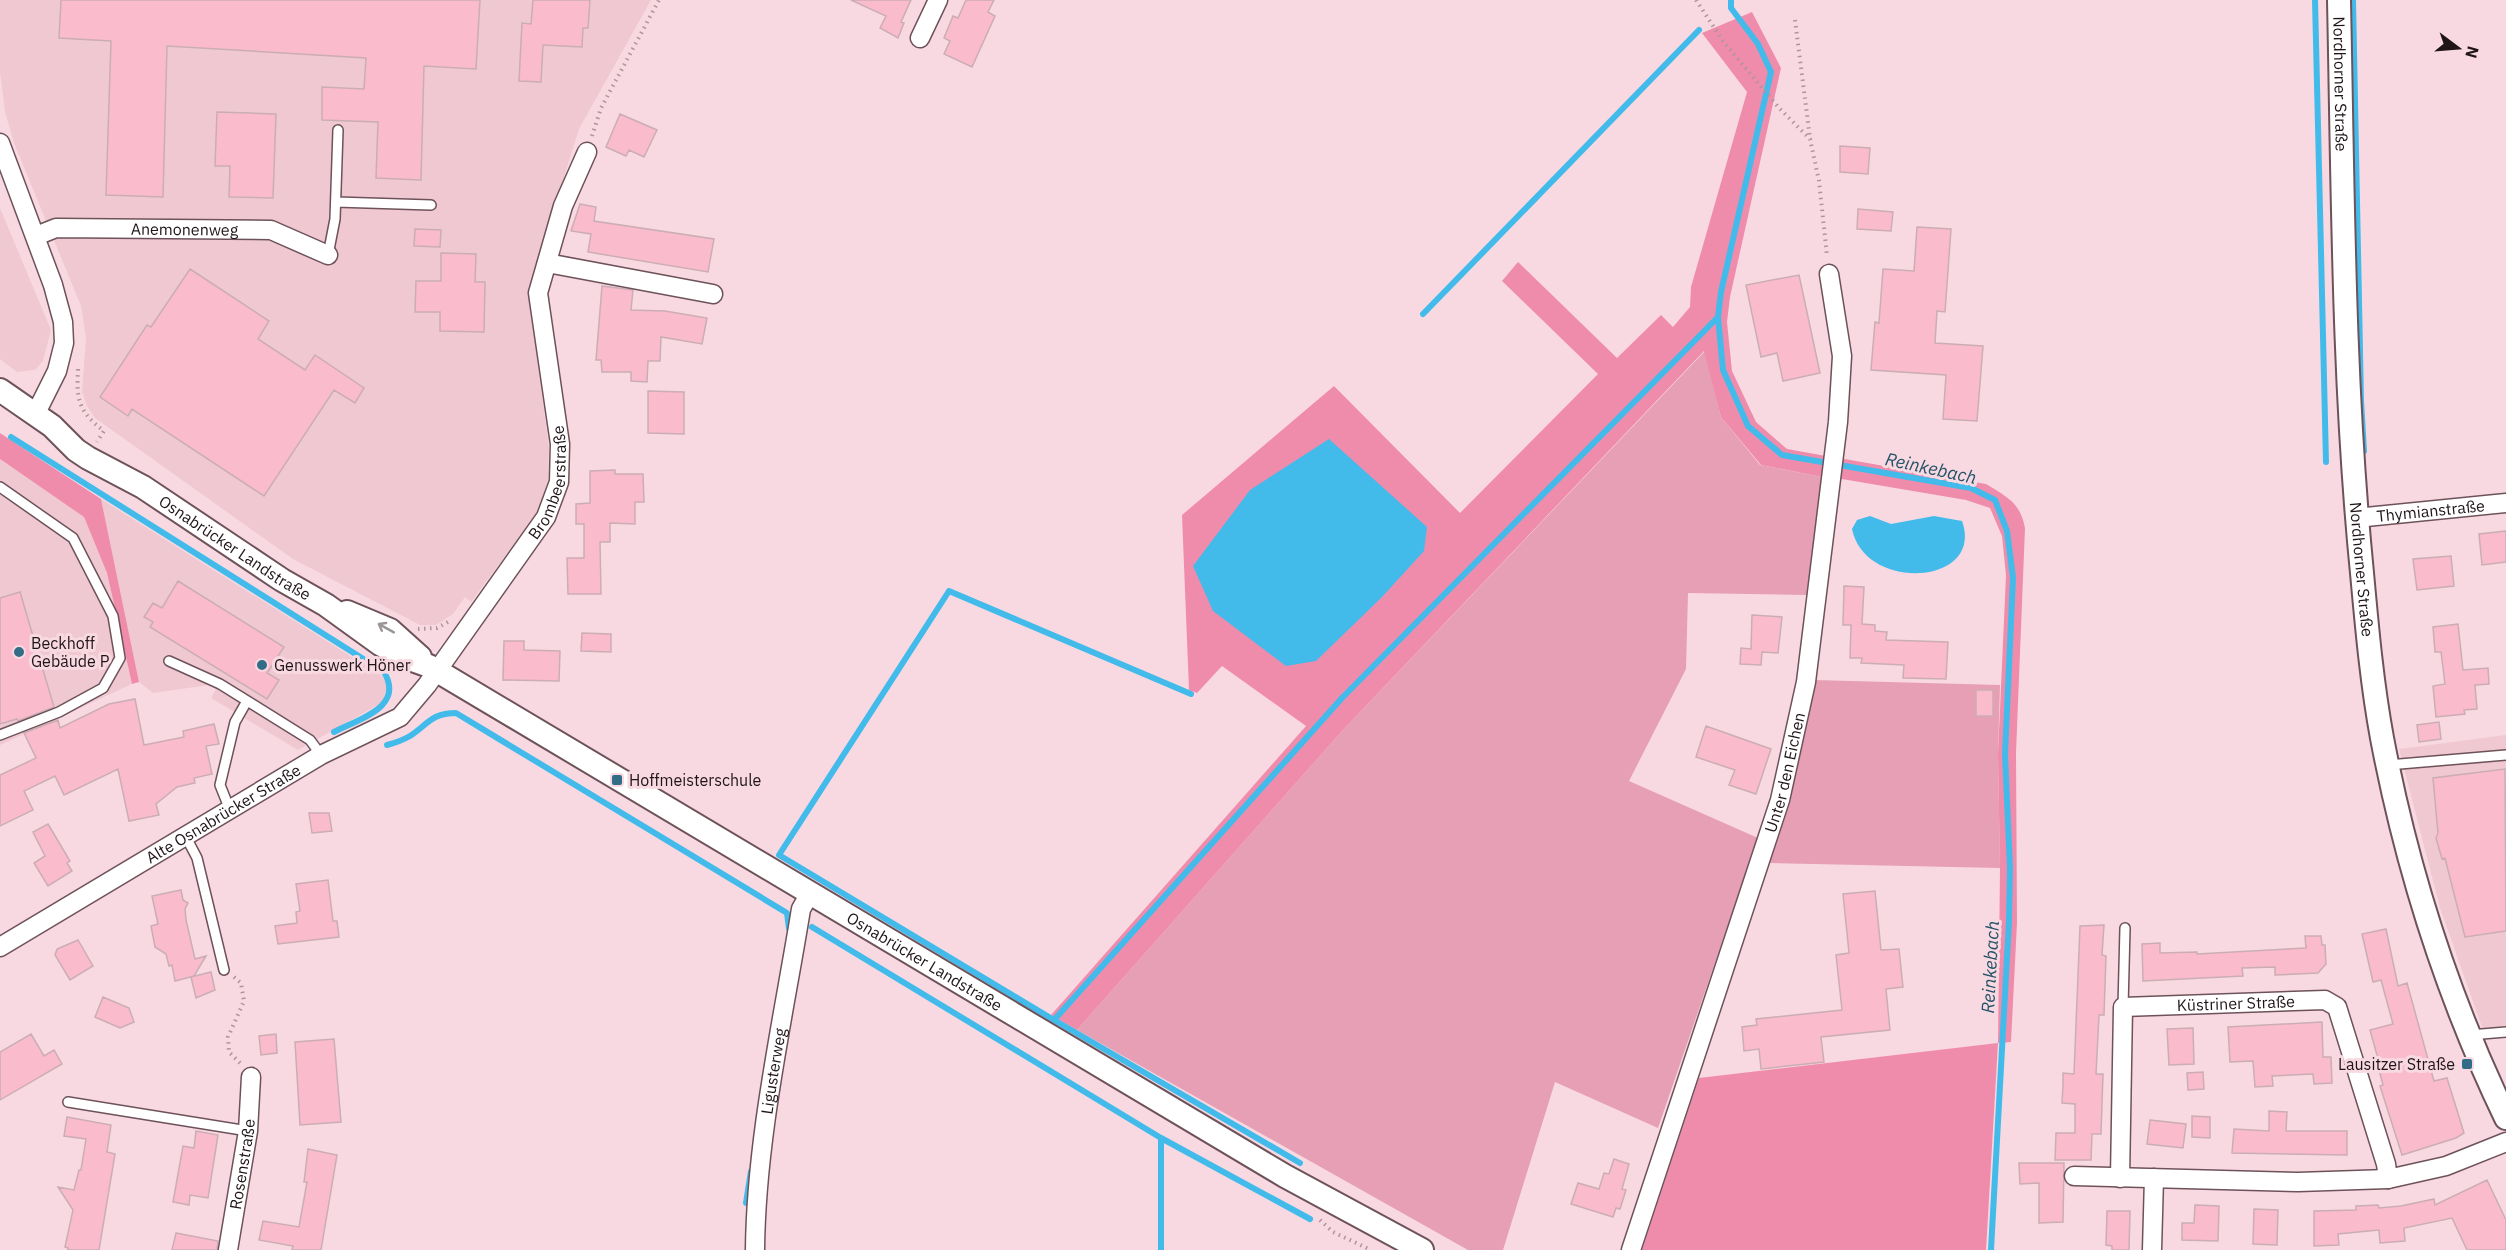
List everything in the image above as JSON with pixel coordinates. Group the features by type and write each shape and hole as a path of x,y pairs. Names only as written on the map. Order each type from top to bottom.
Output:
{"street":[{"path":"920,39 938,0"},
{"name":"Nordhorner Straße","path":"2339,0 2348,406 2356,518 2382,737 2424,913 2483,1071 2506,1118"},
{"path":"0,143 54,285 63,322 64,343 44,421"},
{"name":"Brombeerstraße","path":"433,669 474,618 546,517 559,482 560,444 538,293 563,206 587,152"},
{"name":"Anemonenweg","path":"36,236 56,228 271,230 328,255"},
{"path":"547,263 713,294"},
{"name":"Unter den Eichen","path":"1631,1250 1780,800 1806,682 1834,447 1842,356 1829,274"},
{"name":"Osnabrücker Landstraße","path":"0,390 44,421 85,437 96,444 143,487 282,580 326,605 390,630 433,669 809,895 1285,1176 1422,1250"},
{"name":"Thymianstraße","path":"2356,518 2506,503"},
{"name":"Alte Osnabrücker Straße","path":"0,947 321,755 400,717 433,669"},
{"name":"Ligusterweg","path":"755,1250 755,1209 760,1164 801,909 809,895"},
{"name":"Küstriner Straße","path":"2123,1007 2325,1000 2337,1007 2386,1164 2388,1179"},
{"path":"2120,1178 2123,1007"},
{"name":"Rosenstraße","path":"228,1250 248,1131 251,1077"},
{"path":"2074,1176 2298,1182 2388,1179 2446,1166 2506,1142"},
{"path":"2152,1250 2154,1178"}],"lane":[{"path":"328,255 335,219 338,130"},
{"path":"336,202 431,205"},
{"path":"0,487 73,537 113,616 120,658 103,688 59,712 0,735"},
{"path":"169,661 220,684 310,740 321,755"},
{"path":"230,810 220,785 235,722 247,701"},
{"path":"2388,765 2506,755"},
{"path":"186,837 197,858 224,970"},
{"path":"2123,1007 2125,928"},
{"path":"2470,1035 2506,1032"},
{"path":"68,1102 248,1131"}],"path":[{"path":"587,152 601,108 659,0"},
{"path":"1696,0 1723,41 1779,108 1810,139"},
{"path":"1795,20 1810,139 1819,181 1829,274"},
{"path":"64,343 79,355 77,391 81,407 91,421 104,431"},
{"path":"417,629 437,628 456,617 461,609 474,618"},
{"path":"224,970 241,983 244,1001 228,1037 229,1052 248,1070 251,1077"}],"shaded area":[{"path":"0,0 651,0 579,129 528,292 549,448 548,479 537,513 471,602 465,597 453,614 436,625 420,625 293,559 95,418 82,392 86,338 81,306 14,143 5,112 0,72"},
{"path":"1752,12 1781,68 1730,297 1727,322 1732,371 1756,422 1787,449 1826,456 1822,477 1761,465 1721,417 1704,351 1343,730 1077,1030 1051,1015 1306,726 1222,666 1197,693 1189,690 1182,515 1334,386 1460,513 1598,374 1502,281 1518,262 1617,358 1661,315 1673,327 1690,307 1691,287 1747,92 1702,33"},
{"path":"0,208 51,330 43,361 35,370 17,372 0,359"},
{"path":"1705,351 1721,417 1760,465 1822,477 1808,595 1688,593 1686,669 1629,781 1758,838 1658,1128 1555,1082 1503,1250 1468,1250 1077,1030 1343,730"},
{"path":"0,433 101,499 139,682 132,684 107,573 84,517 0,459"},
{"path":"1839,458 1986,484 2012,501 2023,519 2025,528 2016,753 2017,923 2011,1042 1998,1043 2000,868 1998,754 2006,575 2002,536 1990,508 1966,500 1836,478"},
{"path":"0,459 84,517 107,573 132,684 0,745"},
{"path":"101,499 382,676 387,685 383,702 298,750 211,698 216,689 209,685 153,693 139,682"},
{"path":"1814,680 2000,685 1998,754 2000,868 1770,863 1790,803"},
{"path":"2506,735 2506,1027 2483,1030 2440,908 2399,749"},
{"path":"1998,1043 1986,1250 1642,1250 1699,1078"}],"water":[{"path":"1329,439 1427,527 1424,551 1382,597 1316,661 1286,666 1213,611 1193,566 1250,490"},
{"path":"1870,516 1891,524 1934,516 1962,521 1964,542 1956,558 1941,569 1920,573 1899,571 1878,564 1861,550 1852,529 1857,520"}],"building":[{"path":"61,0 480,0 476,69 424,66 421,180 376,178 378,122 322,120 322,87 364,89 366,58 167,46 163,197 106,195 111,41 59,38"},
{"path":"533,0 590,0 588,28 583,28 582,47 543,45 541,82 519,81 522,23 531,24"},
{"path":"851,0 911,0 901,22 904,23 898,38 880,28 886,16"},
{"path":"966,0 994,0 988,12 995,16 972,67 944,54 950,41 944,38 953,16 958,18"},
{"path":"217,112 276,114 273,198 229,197 230,166 215,166"},
{"path":"620,114 657,130 644,157 629,150 626,156 606,147"},
{"path":"1840,146 1870,148 1868,174 1840,172"},
{"path":"580,204 596,207 594,221 714,239 708,272 588,252 591,234 571,231"},
{"path":"1858,209 1893,212 1891,231 1857,229"},
{"path":"1917,227 1951,229 1945,312 1937,311 1935,343 1983,346 1977,421 1943,419 1946,375 1871,370 1875,322 1879,323 1883,269 1914,271"},
{"path":"415,229 441,230 440,247 414,246"},
{"path":"441,253 476,254 475,282 485,282 484,332 440,331 440,312 415,312 416,281 441,281"},
{"path":"190,269 269,321 258,339 305,370 315,355 364,388 355,403 334,390 264,496 132,409 128,416 100,397 147,325 151,327"},
{"path":"1799,275 1820,373 1783,381 1777,353 1761,357 1746,285"},
{"path":"602,286 633,290 631,310 665,311 707,318 702,344 661,337 660,361 648,361 647,382 631,381 631,372 602,372 601,360 596,360"},
{"path":"648,391 684,392 684,434 648,433"},
{"path":"615,470 615,474 643,474 644,502 635,502 635,524 610,523 610,542 600,542 601,594 568,594 567,558 584,558 584,524 576,524 576,504 590,503 590,471"},
{"path":"2506,531 2506,562 2482,565 2479,534"},
{"path":"2451,556 2454,586 2417,590 2413,559"},
{"path":"178,581 284,647 267,673 279,680 267,699 150,627 153,622 144,617 153,603 162,608"},
{"path":"1844,586 1864,587 1862,624 1875,625 1875,631 1887,632 1886,640 1948,642 1946,679 1903,678 1904,665 1861,663 1862,658 1850,658 1851,625 1843,625"},
{"name":"Beckhoff Gebäude P","path":"20,592 54,707 18,721 17,719 0,724 0,598"},
{"path":"1752,615 1782,617 1778,653 1762,652 1761,665 1740,664 1741,648 1751,649"},
{"path":"2458,624 2463,670 2488,668 2489,684 2475,685 2477,709 2464,710 2465,714 2436,717 2433,686 2445,684 2441,652 2435,652 2433,627"},
{"path":"582,633 611,634 611,652 581,651"},
{"path":"504,641 524,641 524,650 560,651 559,681 503,680"},
{"path":"1976,690 1993,690 1993,716 1976,716"},
{"path":"135,699 144,745 184,737 183,731 214,724 219,744 206,746 212,774 194,778 195,783 177,787 156,804 159,815 129,821 118,769 64,795 55,776 24,791 33,810 0,826 0,775 36,758 24,733 58,720 60,728 109,704"},
{"path":"2439,722 2441,739 2419,742 2417,725"},
{"path":"1706,726 1771,749 1756,794 1729,785 1735,770 1696,757"},
{"path":"2505,769 2506,931 2465,937 2445,858 2442,859 2436,838 2438,833 2433,778"},
{"path":"309,813 329,813 332,831 312,833"},
{"path":"48,824 70,861 67,863 72,871 48,886 34,863 45,856 33,832"},
{"path":"328,880 333,921 337,921 339,937 278,944 275,926 297,923 296,912 300,911 296,884"},
{"path":"181,890 183,900 188,903 185,909 186,920 195,959 206,956 194,976 175,981 172,965 169,966 166,954 155,947 151,926 158,924 152,896"},
{"path":"1875,891 1881,950 1899,949 1903,987 1886,989 1890,1030 1821,1037 1824,1062 1761,1069 1759,1049 1744,1051 1742,1027 1757,1025 1756,1019 1842,1010 1836,955 1849,953 1843,894"},
{"path":"2104,925 2102,955 2106,956 2104,1015 2099,1015 2096,1074 2103,1074 2101,1134 2092,1134 2091,1160 2055,1160 2056,1133 2075,1133 2075,1104 2062,1103 2063,1073 2074,1074 2080,926"},
{"path":"2386,929 2398,986 2407,983 2434,1081 2447,1078 2464,1133 2456,1138 2402,1155 2380,1086 2383,1085 2378,1066 2380,1066 2370,1030 2393,1024 2381,980 2373,982 2362,934"},
{"path":"2305,936 2321,936 2322,945 2325,945 2326,964 2318,973 2275,975 2275,967 2242,968 2243,976 2143,981 2142,944 2160,943 2160,953 2197,952 2197,954 2306,948"},
{"path":"78,940 93,966 70,980 55,955 57,949"},
{"path":"211,972 215,990 196,998 191,977"},
{"path":"103,997 129,1008 134,1022 120,1028 95,1017"},
{"path":"2322,1022 2323,1057 2331,1057 2332,1083 2314,1084 2313,1074 2272,1076 2273,1086 2255,1087 2253,1061 2230,1062 2228,1027"},
{"path":"2193,1028 2194,1064 2169,1065 2167,1029"},
{"path":"31,1034 44,1056 54,1050 62,1064 0,1100 0,1052"},
{"path":"276,1034 277,1053 261,1055 259,1036"},
{"path":"334,1039 341,1122 300,1125 295,1042"},
{"path":"2203,1072 2204,1089 2188,1090 2187,1073"},
{"path":"2269,1111 2287,1112 2286,1131 2347,1131 2347,1155 2232,1153 2234,1129 2269,1131"},
{"path":"2192,1116 2210,1117 2210,1138 2192,1137"},
{"path":"67,1117 111,1125 107,1152 115,1154 99,1250 68,1250 65,1247 73,1210 58,1187 74,1190 79,1170 81,1170 86,1139 64,1136"},
{"path":"2150,1120 2186,1124 2183,1148 2147,1144"},
{"path":"196,1131 218,1135 208,1198 190,1195 189,1205 173,1202 183,1146 194,1148"},
{"path":"308,1149 337,1155 321,1250 292,1250 293,1246 259,1240 263,1221 299,1227 307,1182 304,1182"},
{"path":"1614,1159 1629,1164 1622,1189 1626,1190 1620,1209 1616,1208 1613,1217 1571,1204 1578,1183 1599,1189 1604,1173 1609,1174"},
{"path":"2019,1163 2064,1163 2063,1222 2039,1223 2039,1183 2020,1184"},
{"path":"2487,1180 2506,1220 2506,1250 2467,1250 2452,1218 2404,1228 2405,1241 2380,1243 2379,1230 2338,1234 2339,1245 2314,1246 2314,1211 2356,1210 2356,1206 2378,1205 2379,1208 2401,1206 2434,1199 2435,1205"},
{"path":"2195,1205 2219,1206 2218,1241 2182,1240 2182,1223 2194,1223"},
{"path":"2254,1209 2278,1210 2277,1245 2253,1244"},
{"path":"2107,1211 2130,1211 2129,1250 2112,1250 2112,1246 2106,1245"},
{"path":"176,1233 218,1241 217,1250 172,1250"}],"waterway":[{"name":"Reinkebach","path":"1731,0 1731,8 1758,44 1771,72 1721,292 1718,317 1723,370 1748,426 1782,455 1971,488 1995,500 2007,531 2013,578 2005,754 2010,868 2009,921 1991,1250"},
{"path":"2315,0 2326,462"},
{"path":"2353,0 2364,451"},
{"path":"1423,314 1699,30"},
{"path":"1054,1020 1342,698 1718,317"},
{"path":"11,437 384,672 389,684 389,694 384,703 366,717 334,732"},
{"path":"1191,694 949,591 779,855 1054,1020 1300,1163"},
{"path":"387,745 410,736 436,717 456,713 787,913 789,929"},
{"path":"812,927 1161,1138 1310,1219"},
{"path":"1161,1138 1161,1250"},
{"path":"746,1203 751,1171"}],"place":[{"name":"Beckhoff Gebäude P","path":"19,652"},
{"name":"Genusswerk Höner","path":"262,665"},
{"name":"Hoffmeisterschule","path":"617,780"},
{"name":"Lausitzer Straße","path":"2467,1064"}]}
